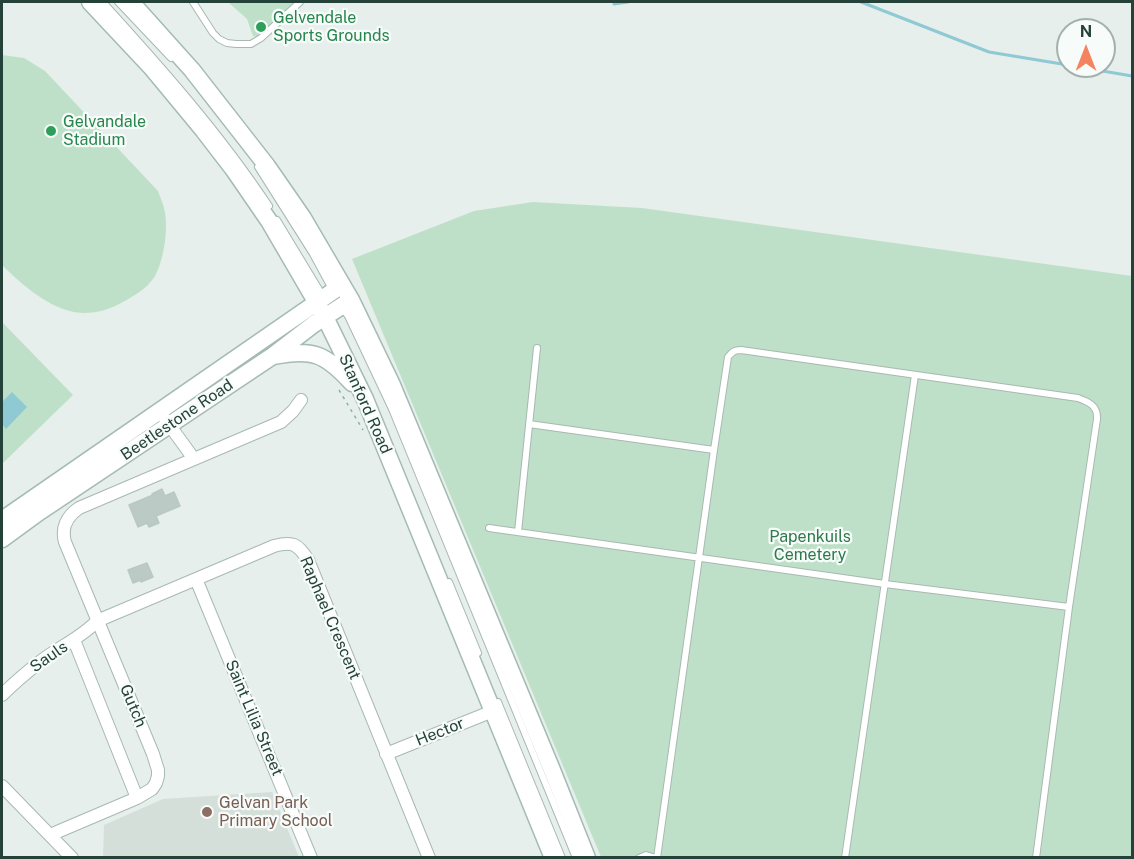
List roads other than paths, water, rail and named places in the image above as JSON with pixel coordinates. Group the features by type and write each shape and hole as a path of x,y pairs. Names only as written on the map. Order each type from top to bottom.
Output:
{"main road":[{"name":"Stanford Road","path":"90,2 151,67 204,131 392,385 587,858"},
{"name":"Stanford Road","path":"131,2 192,70 267,166 303,218 370,399 494,703 554,858"},
{"name":"Beetlestone Road","path":"2,539 271,357 333,304"},
{"name":"Beetlestone Road","path":"2,520 159,411 333,304"},
{"path":"271,357 306,352 322,357 332,363 370,399"}],"street":[{"name":"Beetlestone Road","path":"67,520 80,508 280,422 301,400"},
{"path":"159,411 194,459"},
{"name":"Gutch","path":"50,835 137,798 152,789 158,776 153,754 65,542 64,531 67,520"},
{"name":"Raphael Crescent","path":"97,621 274,546 285,543 299,546 308,560 429,858"},
{"name":"Saint Lilia Street","path":"196,579 311,858"},
{"name":"Sauls","path":"2,695 42,660 74,640 97,621"},
{"path":"74,640 137,798"},
{"name":"Hector","path":"386,754 494,703"},
{"path":"2,786 72,858"}],"lane":[{"path":"103,2 182,90 241,166 333,304 348,316 392,409 576,858"},
{"path":"118,2 177,64"},
{"path":"193,2 219,39 236,44 251,44 261,38 300,2"},
{"path":"195,86 250,155"},
{"path":"256,164 313,254 333,304"},
{"path":"518,532 537,348"},
{"path":"639,858 646,855 657,858 728,357 735,350 1078,398 1095,408 1098,415 1069,607 1036,858"},
{"path":"845,858 915,375"},
{"path":"529,424 714,450"},
{"path":"489,528 885,584 1069,607"},
{"path":"446,575 480,657"},
{"path":"494,703 562,858"}],"water":[{"path":"12,392 27,407 6,429 2,424 2,402"}],"waterway":[{"path":"614,4 628,2"},
{"path":"861,2 989,52 1056,63"},
{"path":"1116,73 1132,76"}],"place":[{"name":"Gelvendale Sports Grounds","path":"261,27"},
{"name":"Gelvandale Stadium","path":"51,131"},
{"name":"Gelvan Park Primary School","path":"207,812"}],"park label":[{"name":"Papenkuils Cemetery","path":"810,546"}]}
